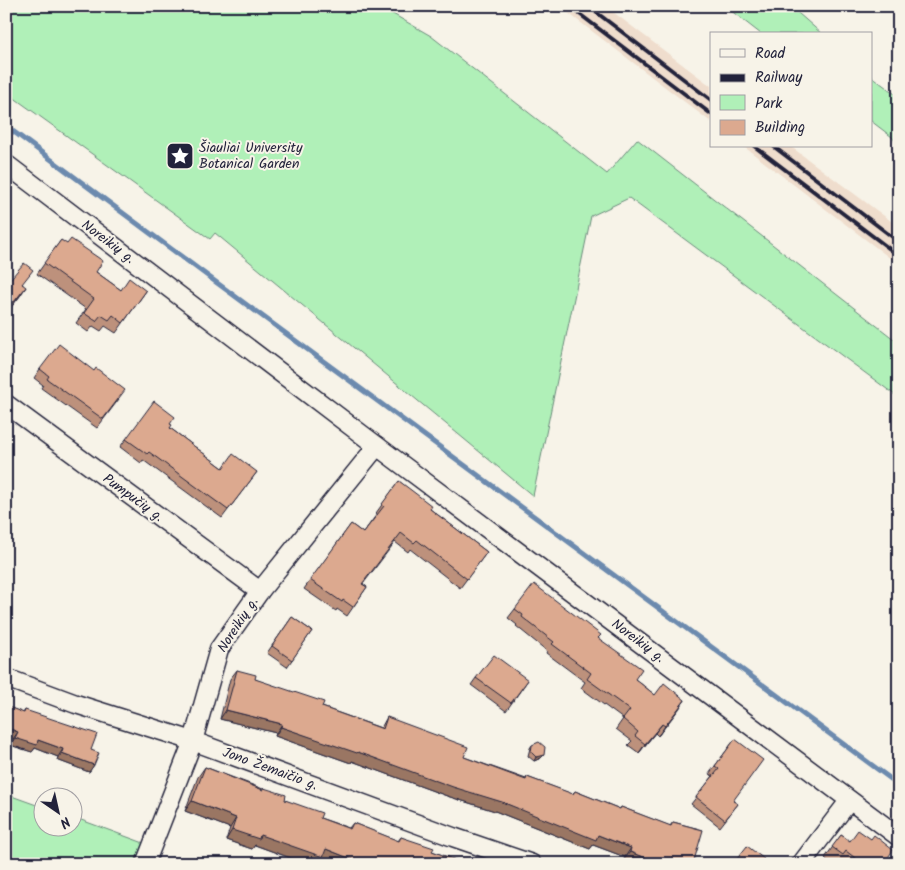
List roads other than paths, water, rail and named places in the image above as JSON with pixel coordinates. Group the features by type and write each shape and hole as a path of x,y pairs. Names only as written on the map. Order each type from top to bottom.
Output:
{"street":[{"name":"Noreikių g.","path":"6,164 377,446 899,837"},
{"name":"Pumpučių g.","path":"6,404 260,591"},
{"name":"Noreikių g.","path":"145,864 193,741 220,649 260,591 377,446"},
{"name":"Jono Žemaičio g.","path":"6,678 76,704 193,741 532,864"},
{"path":"802,864 849,801"}],"waterway":[{"path":"6,126 899,785"}],"railway":[{"path":"569,6 710,113"},
{"path":"588,6 710,99"},
{"path":"757,148 899,256"},
{"path":"776,148 899,242"}],"place":[{"name":"Šiauliai University Botanical Garden","path":"180,156"}]}
